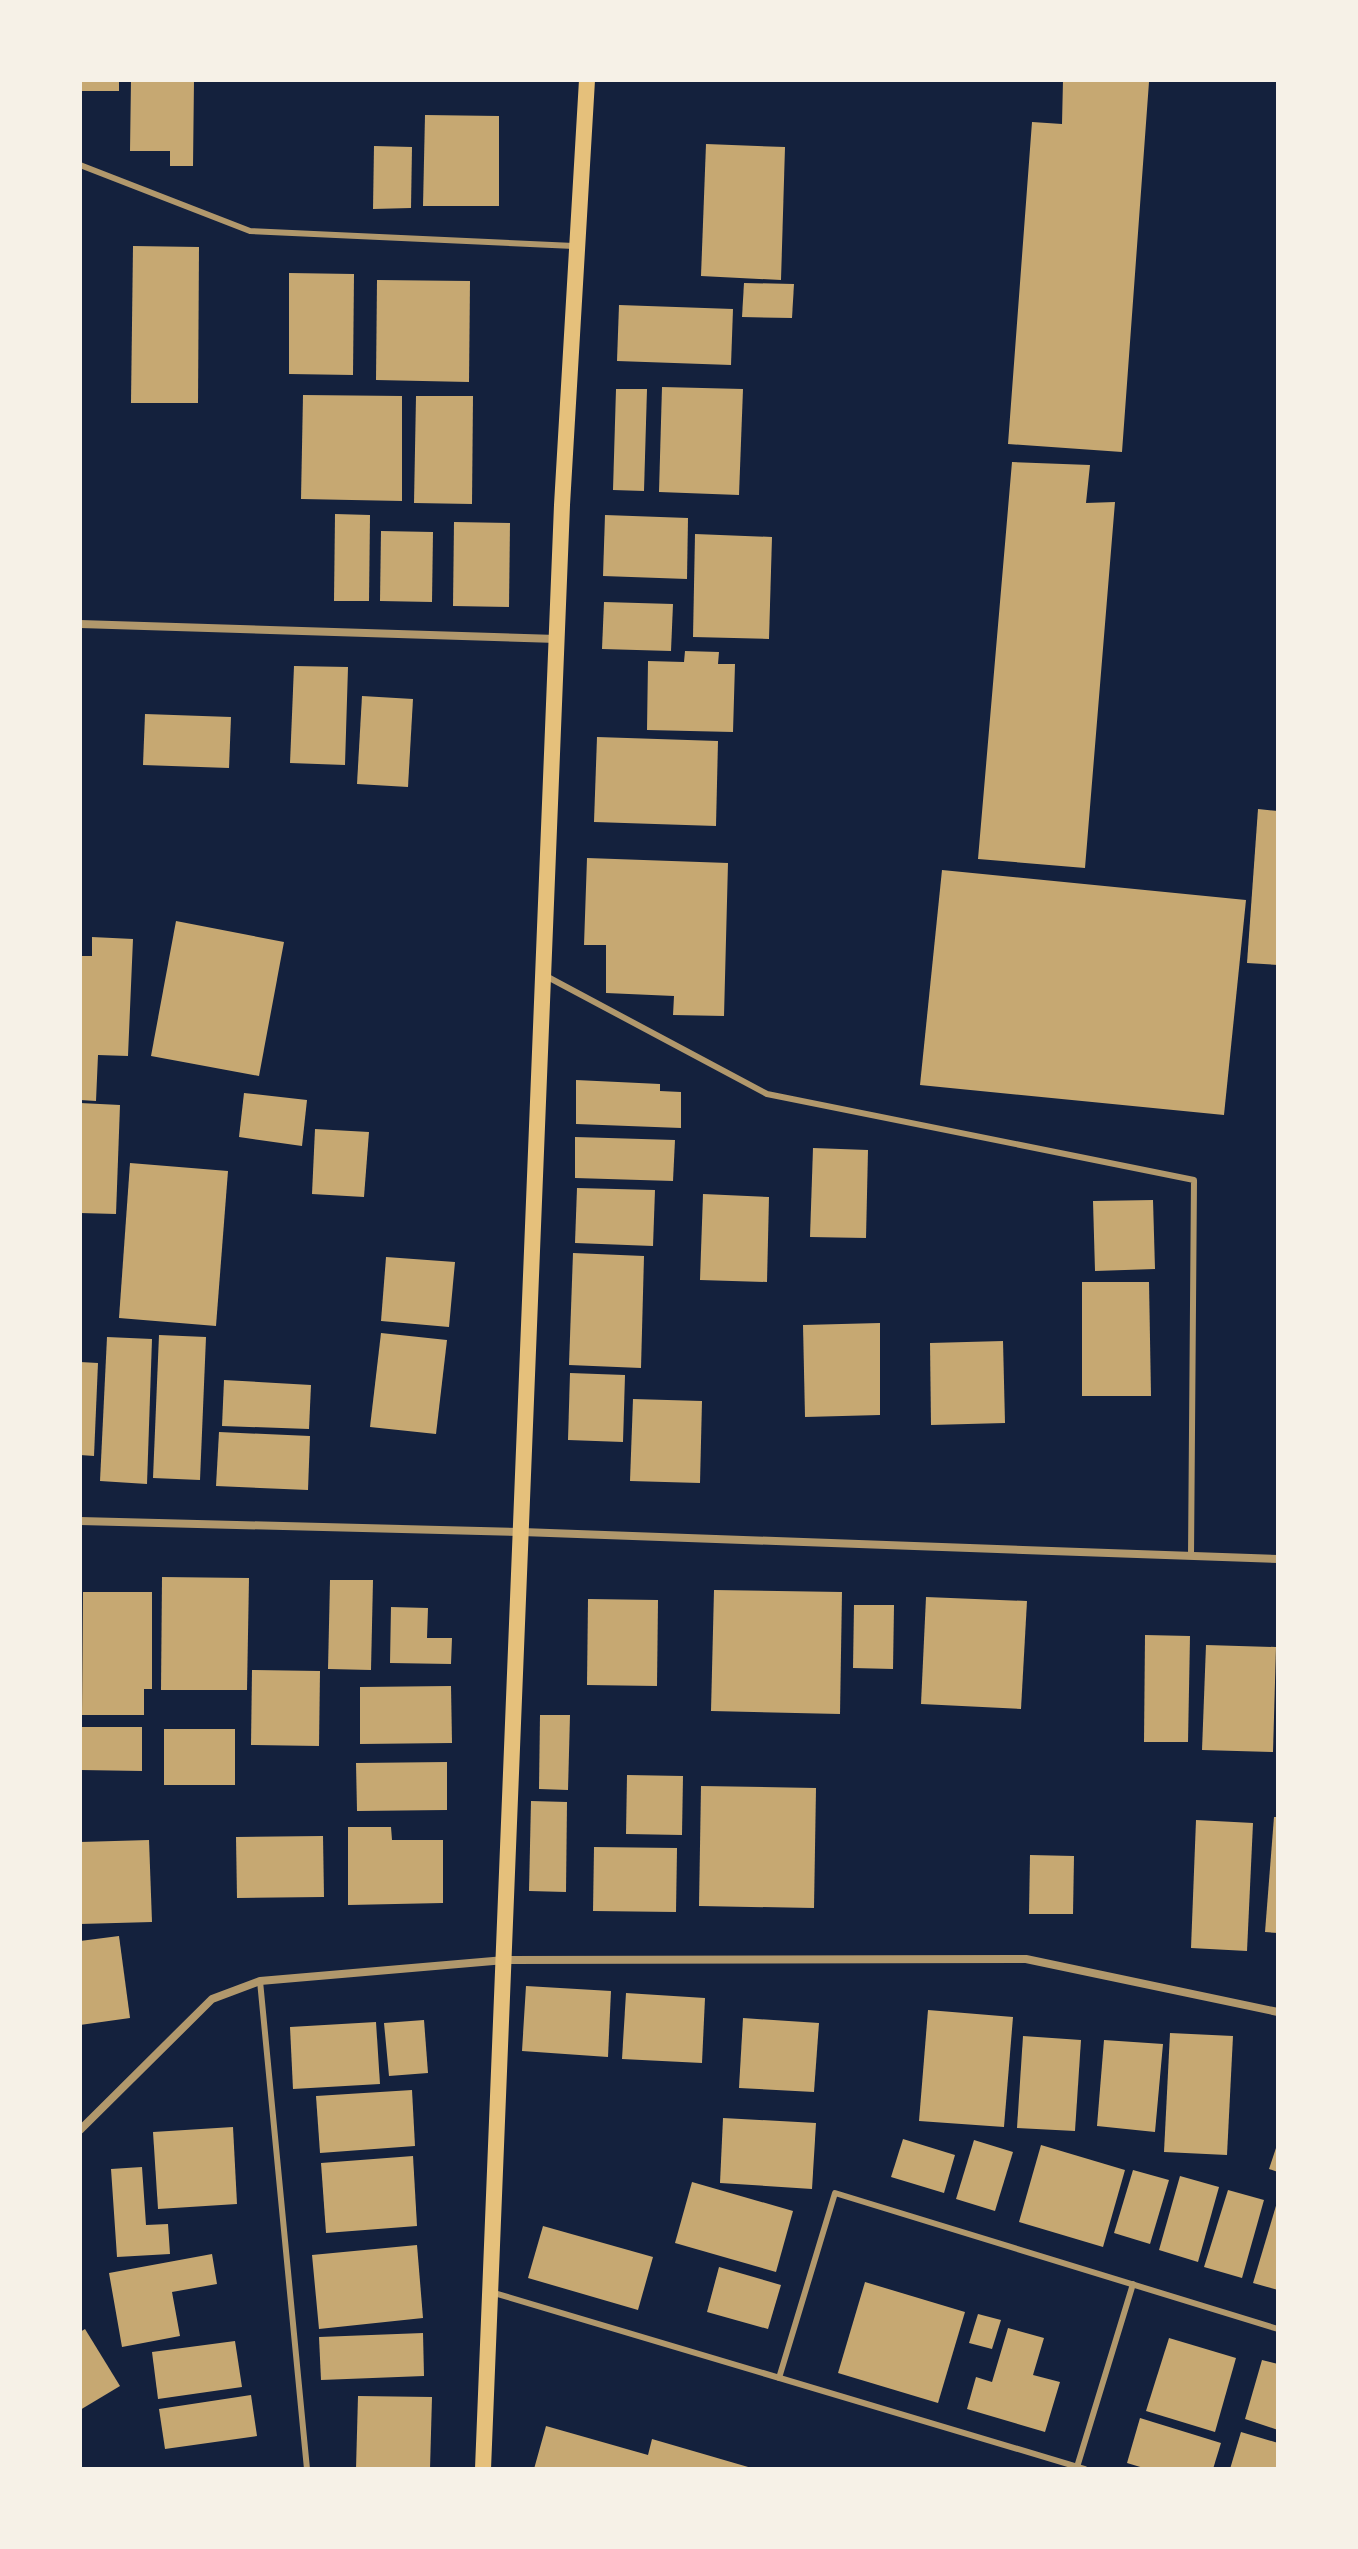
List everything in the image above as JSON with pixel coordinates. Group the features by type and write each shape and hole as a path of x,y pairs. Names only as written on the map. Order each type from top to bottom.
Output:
{"main road":[{"path":"483,2469 562,505 587,80"}],"street":[{"path":"80,624 558,639"},
{"path":"80,1521 522,1532 1278,1559"},
{"path":"80,2130 212,1999 260,1981 505,1960 1026,1959 1278,2012"}],"lane":[{"path":"80,165 250,231 578,246"},
{"path":"544,975 767,1094 1194,1180 1191,1556"},
{"path":"260,1981 307,2469"},
{"path":"779,2378 835,2193 1278,2329"},
{"path":"1077,2467 1133,2284"},
{"path":"491,2292 1085,2469"}],"building":[{"path":"80,80 119,80 119,91 80,91"},
{"path":"131,80 194,80 193,166 170,166 170,151 130,151"},
{"path":"1063,80 1149,82 1122,452 1008,444 1032,122 1062,124"},
{"path":"425,115 499,116 499,206 423,206"},
{"path":"706,144 785,147 781,280 701,276"},
{"path":"374,146 412,147 411,208 373,209"},
{"path":"133,246 199,247 198,403 131,403"},
{"path":"289,273 354,274 353,375 289,374"},
{"path":"377,280 470,281 469,382 376,380"},
{"path":"744,283 794,284 792,318 742,317"},
{"path":"619,305 733,309 731,365 617,361"},
{"path":"662,387 743,389 739,495 659,492"},
{"path":"616,389 647,389 644,491 613,490"},
{"path":"303,395 402,396 402,501 301,499"},
{"path":"416,396 473,396 472,504 414,503"},
{"path":"1012,462 1090,465 1086,503 1115,502 1085,868 978,859"},
{"path":"335,514 370,515 369,601 334,601"},
{"path":"605,515 688,518 687,579 603,576"},
{"path":"454,522 510,523 509,607 453,606"},
{"path":"381,531 433,532 432,602 380,601"},
{"path":"695,534 772,537 769,639 693,637"},
{"path":"604,602 673,604 671,651 602,649"},
{"path":"685,651 719,652 718,664 735,664 733,732 647,730 648,661 684,662"},
{"path":"294,666 348,667 345,765 290,763"},
{"path":"362,696 413,699 408,787 357,784"},
{"path":"145,714 231,717 229,768 143,765"},
{"path":"597,737 718,741 716,826 594,822"},
{"path":"1258,809 1278,811 1278,965 1247,963"},
{"path":"587,858 728,863 724,1016 673,1015 674,996 606,993 606,945 584,945"},
{"path":"942,870 1246,900 1224,1115 920,1085"},
{"path":"176,921 284,942 259,1076 151,1056"},
{"path":"92,937 133,939 128,1056 98,1055 96,1101 80,1100 80,956 92,956"},
{"path":"576,1080 660,1084 660,1091 681,1092 681,1128 576,1124"},
{"path":"244,1093 307,1100 302,1146 239,1137"},
{"path":"80,1103 120,1105 116,1214 80,1213"},
{"path":"315,1129 369,1132 364,1197 312,1194"},
{"path":"575,1137 675,1140 673,1181 575,1178"},
{"path":"813,1148 868,1150 866,1238 810,1237"},
{"path":"130,1163 228,1171 216,1326 119,1318"},
{"path":"577,1188 655,1190 653,1246 575,1243"},
{"path":"703,1194 769,1197 767,1282 700,1280"},
{"path":"1153,1200 1155,1269 1095,1271 1093,1201"},
{"path":"573,1253 644,1256 641,1368 569,1365"},
{"path":"386,1257 455,1262 449,1327 381,1321"},
{"path":"1082,1282 1149,1282 1151,1396 1082,1396"},
{"path":"880,1323 880,1415 805,1417 803,1325"},
{"path":"381,1333 447,1340 436,1434 370,1427"},
{"path":"159,1335 206,1337 200,1480 153,1478"},
{"path":"107,1337 152,1339 147,1484 100,1481"},
{"path":"1003,1341 1005,1423 931,1425 930,1343"},
{"path":"80,1362 98,1363 94,1456 80,1455"},
{"path":"570,1373 625,1375 623,1442 568,1440"},
{"path":"224,1380 311,1385 309,1429 222,1426"},
{"path":"633,1399 702,1401 700,1483 630,1481"},
{"path":"219,1432 310,1436 308,1490 216,1486"},
{"path":"162,1577 249,1578 247,1690 161,1690"},
{"path":"330,1580 373,1580 371,1670 328,1669"},
{"path":"714,1590 842,1592 840,1714 711,1711"},
{"path":"83,1592 152,1592 152,1689 144,1689 144,1715 82,1715"},
{"path":"926,1597 1027,1601 1021,1709 921,1704"},
{"path":"588,1599 658,1600 657,1686 587,1685"},
{"path":"854,1605 894,1605 893,1669 853,1668"},
{"path":"391,1607 428,1608 427,1638 452,1638 451,1664 390,1663"},
{"path":"1145,1635 1190,1636 1188,1742 1144,1742"},
{"path":"1206,1645 1276,1647 1273,1752 1202,1750"},
{"path":"252,1670 320,1671 319,1746 251,1745"},
{"path":"451,1686 452,1743 360,1744 360,1687"},
{"path":"540,1715 570,1715 568,1790 539,1789"},
{"path":"80,1727 142,1727 142,1771 80,1770"},
{"path":"164,1729 235,1729 235,1785 164,1785"},
{"path":"447,1762 447,1810 357,1811 356,1763"},
{"path":"627,1775 683,1776 682,1835 626,1834"},
{"path":"701,1786 816,1788 814,1908 699,1906"},
{"path":"531,1801 567,1802 566,1892 529,1891"},
{"path":"1274,1817 1278,1817 1278,1933 1265,1932"},
{"path":"1196,1820 1253,1823 1247,1951 1191,1948"},
{"path":"348,1827 391,1827 392,1840 443,1840 443,1903 348,1905"},
{"path":"323,1836 324,1897 237,1898 236,1837"},
{"path":"149,1840 152,1922 80,1924 80,1842"},
{"path":"594,1847 677,1848 676,1912 593,1911"},
{"path":"1030,1855 1074,1856 1073,1914 1029,1914"},
{"path":"119,1936 130,2018 80,2025 80,1941"},
{"path":"526,1986 611,1991 608,2057 522,2051"},
{"path":"626,1993 705,1998 702,2063 622,2059"},
{"path":"928,2010 1013,2017 1004,2127 919,2121"},
{"path":"743,2018 819,2023 814,2092 739,2088"},
{"path":"424,2020 428,2073 389,2076 384,2023"},
{"path":"376,2022 380,2084 293,2089 290,2027"},
{"path":"1170,2033 1233,2036 1227,2155 1164,2152"},
{"path":"1023,2036 1081,2040 1075,2131 1017,2128"},
{"path":"1104,2040 1163,2044 1155,2132 1097,2126"},
{"path":"412,2090 415,2146 320,2153 316,2096"},
{"path":"723,2118 816,2123 812,2189 720,2183"},
{"path":"233,2127 237,2204 158,2209 153,2132"},
{"path":"903,2139 955,2155 944,2193 891,2177"},
{"path":"974,2140 1013,2152 995,2211 956,2199"},
{"path":"1278,2142 1278,2172 1269,2169"},
{"path":"1041,2145 1125,2170 1103,2247 1019,2222"},
{"path":"413,2156 417,2226 326,2233 321,2163"},
{"path":"142,2167 146,2225 168,2224 170,2254 117,2257 111,2169"},
{"path":"1133,2170 1169,2180 1150,2244 1114,2233"},
{"path":"1180,2176 1219,2187 1198,2262 1159,2250"},
{"path":"692,2182 793,2211 776,2272 675,2243"},
{"path":"1228,2190 1264,2200 1242,2278 1204,2267"},
{"path":"1278,2199 1278,2290 1253,2283"},
{"path":"543,2226 653,2257 638,2310 528,2278"},
{"path":"417,2245 423,2318 319,2329 312,2255"},
{"path":"212,2254 217,2284 172,2292 180,2336 122,2347 109,2273"},
{"path":"719,2267 781,2285 768,2329 707,2312"},
{"path":"865,2282 965,2312 938,2403 838,2373"},
{"path":"978,2314 1001,2320 992,2349 969,2343"},
{"path":"1008,2328 1044,2338 1033,2375 1060,2382 1045,2432 967,2409 976,2377 992,2382"},
{"path":"85,2329 120,2386 80,2410 80,2332"},
{"path":"423,2333 424,2376 321,2380 319,2337"},
{"path":"1169,2338 1236,2358 1215,2432 1146,2411"},
{"path":"235,2341 242,2387 158,2399 152,2352"},
{"path":"1262,2360 1278,2364 1278,2430 1245,2419"},
{"path":"251,2395 257,2436 165,2449 159,2409"},
{"path":"358,2396 432,2397 430,2469 356,2469"},
{"path":"1140,2418 1221,2443 1213,2469 1147,2469 1127,2463"},
{"path":"546,2426 648,2455 652,2439 755,2469 534,2469"},
{"path":"1241,2432 1278,2443 1278,2469 1230,2469"}]}
